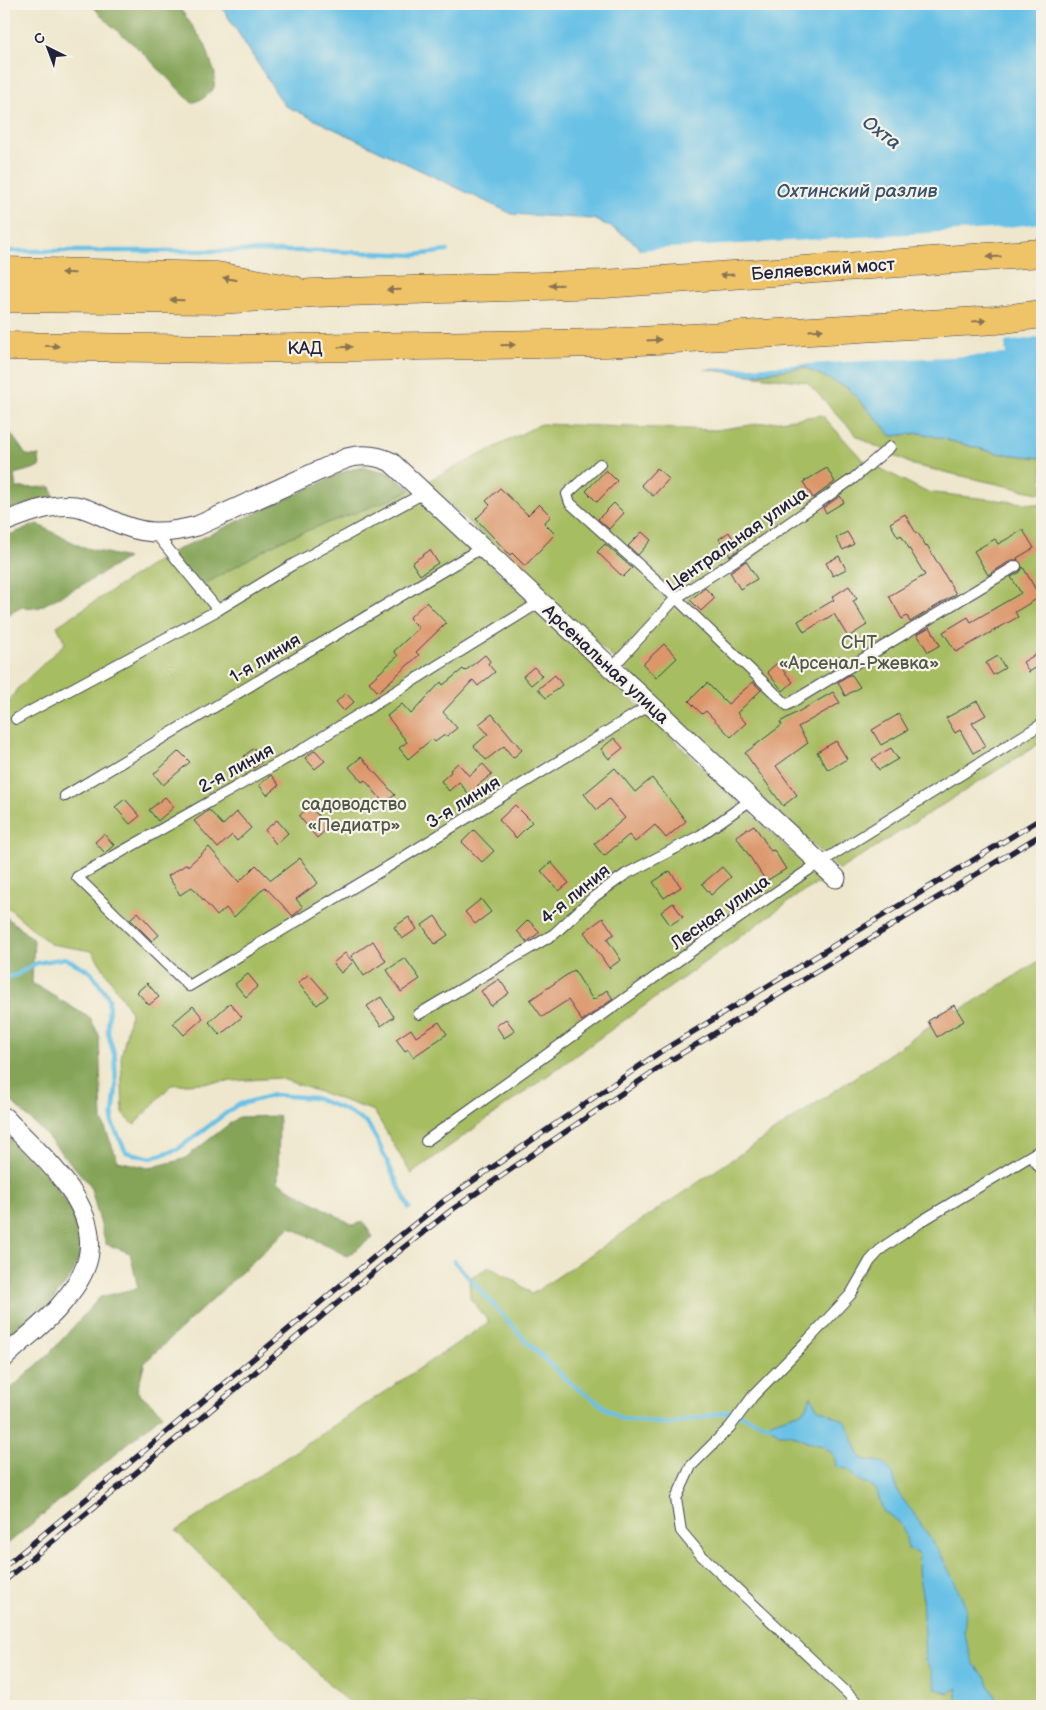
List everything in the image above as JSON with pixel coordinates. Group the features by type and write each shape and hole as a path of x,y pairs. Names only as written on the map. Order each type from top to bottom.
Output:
{"main road":[{"name":"Беляевский мост","path":"313,294 604,284 1042,253"},
{"path":"4,271 217,276 313,294"},
{"path":"4,298 220,300 313,294"},
{"name":"КАД","path":"4,346 227,349 606,343 996,320 1042,314"}],"street":[{"name":"Арсенальная улица","path":"156,534 176,532 197,526 347,458 359,455 372,456 391,462 836,878"},
{"path":"4,522 26,513 55,507 73,506 86,509 137,531 156,534"},
{"path":"4,1117 65,1181 82,1209 89,1233 89,1252 84,1270 78,1282 57,1310 4,1358"}],"lane":[{"name":"Центральная улица","path":"611,669 676,598 737,559 854,478 890,447"},
{"path":"600,464 568,494 570,503 676,598 786,705 1016,566"},
{"path":"16,719 218,610 292,565 424,493"},
{"path":"156,534 218,610"},
{"name":"1-я линия","path":"65,796 483,547"},
{"name":"2-я линия","path":"188,986 77,877 303,749 540,602"},
{"name":"3-я линия","path":"188,986 394,863 650,705"},
{"name":"Лесная улица","path":"426,1141 714,935 819,863 1042,724"},
{"name":"4-я линия","path":"419,1014 554,934 595,896 618,880 701,835 751,800"},
{"path":"861,1706 701,1555 681,1531 676,1499 691,1466 730,1427 752,1396 809,1339 850,1294 870,1261 882,1248 925,1219 1042,1149"},
{"path":"1032,1156 1042,1170"}],"green space":[{"path":"91,4 177,4 205,44 215,74 214,88 204,98 192,103 140,50 104,19"},
{"path":"804,367 848,388 892,436 921,433 996,453 1042,458 1042,494 913,465 858,437 807,382 749,375"},
{"name":"СНТ «Арсенал-Ржевка»","path":"822,415 862,459 926,492 1041,505 1042,507 1042,742 839,870 426,482 541,424 715,430"},
{"path":"4,430 9,431 26,455 39,456 40,467 14,474 16,488 51,487 54,497 4,511"},
{"path":"364,467 387,472 411,489 394,498 282,540 196,589 168,554 348,470"},
{"name":"садоводство «Педиатр»","path":"411,489 822,881 798,895 411,1174 374,1111 279,1078 171,1085 134,1125 123,1114 121,1058 131,1012 92,951 50,944 4,904 4,710 17,689 65,643 57,626 168,554 197,588 282,540 394,498"},
{"path":"37,524 82,547 127,558 93,579 38,608 22,607 4,617 4,537"},
{"path":"4,915 34,940 32,983 90,1018 99,1035 102,1120 118,1161 149,1168 184,1159 238,1117 279,1116 278,1182 353,1225 363,1222 373,1237 347,1256 290,1227 145,1362 137,1391 163,1414 4,1547 4,1395 49,1354 100,1297 138,1288 130,1253 106,1244 90,1185 44,1133 4,1094"},
{"path":"1042,959 1042,1706 351,1706 176,1531 489,1322 470,1298 469,1278 489,1267 514,1280 532,1294 931,1026 928,1021 954,1005 959,1011"},
{"path":"4,1132 50,1176 74,1215 83,1247 72,1275 40,1317 4,1349"}],"water":[{"name":"Охтинский разлив","path":"220,4 1042,4 1042,458 996,453 921,433 892,436 848,388 804,367 749,375 691,367 658,281 636,244 617,230 594,219 512,214 284,105"},
{"path":"811,1396 817,1408 846,1422 861,1459 882,1462 893,1473 898,1493 941,1555 955,1582 966,1608 964,1632 973,1663 986,1678 999,1706 957,1706 958,1688 948,1693 936,1689 932,1673 925,1660 922,1594 918,1571 919,1554 908,1549 905,1534 899,1522 883,1511 876,1489 855,1478 847,1469 836,1467 834,1455 823,1446 807,1442 790,1434 779,1434 767,1425 773,1421 804,1411"}],"pier":[{"path":"1042,223 1042,337 1005,342 1006,354 690,370 673,350 654,320 655,281 637,250 992,229"}],"building":[{"path":"657,468 669,479 653,496 641,485"},
{"path":"827,468 835,482 813,498 803,482"},
{"path":"606,470 617,481 597,502 586,491"},
{"path":"500,488 528,515 539,504 551,516 544,523 555,534 525,566 512,553 510,555 476,519 490,505 486,501"},
{"path":"840,496 844,502 826,513 823,508"},
{"path":"614,503 624,513 609,529 598,519"},
{"path":"905,514 916,533 927,545 956,594 910,622 907,616 902,619 889,596 925,575 901,535 898,537 890,523"},
{"path":"1023,530 1034,548 1017,558 1018,560 1012,560 988,575 974,551 995,539 998,544"},
{"path":"642,532 651,540 638,555 628,546"},
{"path":"729,532 739,549 730,556 719,539"},
{"path":"847,532 854,544 843,550 836,538"},
{"path":"605,544 632,568 623,577 597,552"},
{"path":"430,550 438,563 420,575 412,563"},
{"path":"839,556 846,569 833,576 826,563"},
{"path":"746,561 757,579 740,589 730,572"},
{"path":"1023,567 1040,597 1015,612 1018,617 956,652 943,632 968,617 971,622 1021,593 1011,577 1020,572"},
{"path":"849,586 857,599 853,601 867,625 848,637 834,614 804,632 798,621 834,600 832,597"},
{"path":"705,588 715,598 701,611 690,600"},
{"path":"426,602 446,623 416,652 419,655 378,692 369,682 398,656 394,651 419,628 409,618"},
{"path":"930,627 940,645 928,652 917,634"},
{"path":"664,644 677,658 656,678 643,664"},
{"path":"1042,651 1042,664 1029,672 1023,662"},
{"path":"485,655 490,661 488,664 495,672 478,686 473,680 443,712 457,728 435,742 432,739 408,759 399,748 407,742 387,716 402,704 411,714 441,682 443,685"},
{"path":"839,656 843,663 831,670 827,664"},
{"path":"998,656 1005,668 993,675 986,663"},
{"path":"777,663 793,682 783,691 767,672"},
{"path":"534,667 542,676 531,685 523,676"},
{"path":"555,675 562,685 546,698 538,689"},
{"path":"852,675 860,687 845,696 838,682"},
{"path":"753,682 761,690 737,713 746,723 731,737 706,711 702,714 689,701 707,683 728,704"},
{"path":"833,692 840,703 798,727 808,743 776,766 797,795 783,806 745,753 782,725 780,722"},
{"path":"346,693 354,702 344,711 336,702"},
{"path":"977,701 986,715 972,723 986,746 973,753 960,730 955,733 946,718"},
{"path":"492,714 522,750 513,758 504,746 486,760 474,746 488,734 479,724"},
{"path":"899,714 908,730 881,745 872,730"},
{"path":"614,738 623,748 609,759 601,749"},
{"path":"836,741 847,759 828,770 817,752"},
{"path":"254,748 264,760 254,768 244,756"},
{"path":"891,748 898,759 879,770 872,759"},
{"path":"315,750 325,761 315,769 305,758"},
{"path":"179,751 190,762 163,785 154,774"},
{"path":"361,757 395,795 384,803 365,780 362,782 349,767"},
{"path":"458,763 469,776 483,764 492,774 477,786 484,794 475,802 459,782 449,791 441,781"},
{"path":"615,768 635,792 652,778 686,821 666,838 655,825 635,842 629,835 604,856 594,844 625,818 609,799 597,810 584,794"},
{"path":"271,775 279,785 267,795 259,785"},
{"path":"165,797 174,807 158,821 149,810"},
{"path":"125,799 140,816 130,824 115,807"},
{"path":"515,805 532,822 516,838 499,820"},
{"path":"309,807 330,826 317,838 299,816"},
{"path":"209,810 223,825 237,812 251,828 237,841 232,835 218,848 194,821"},
{"path":"277,820 288,833 276,844 265,830"},
{"path":"754,825 771,851 774,850 786,869 766,881 736,836"},
{"path":"474,830 494,851 482,862 462,842"},
{"path":"104,834 114,845 105,853 95,842"},
{"path":"209,847 239,882 256,865 271,880 300,858 318,883 296,899 303,907 293,916 265,887 234,917 226,908 217,916 192,887 180,895 168,876 187,864 188,866"},
{"path":"551,862 569,883 559,891 541,871"},
{"path":"722,867 731,877 711,895 702,884"},
{"path":"670,871 681,887 664,898 653,882"},
{"path":"481,899 491,912 475,924 465,912"},
{"path":"673,903 683,917 670,925 661,912"},
{"path":"138,912 159,935 152,941 130,919"},
{"path":"435,916 448,935 435,944 422,925"},
{"path":"409,917 417,929 402,939 394,927"},
{"path":"603,918 614,934 607,939 621,960 609,968 584,932"},
{"path":"528,920 540,932 527,942 517,931"},
{"path":"373,941 386,961 364,976 351,956"},
{"path":"345,953 353,962 341,973 333,963"},
{"path":"405,958 420,979 401,992 387,970"},
{"path":"574,970 593,1000 607,990 613,999 582,1021 568,1000 542,1017 530,1000"},
{"path":"248,974 258,986 246,997 235,984"},
{"path":"309,974 328,996 317,1005 298,983"},
{"path":"499,979 509,993 491,1006 481,991"},
{"path":"147,983 159,997 149,1005 137,992"},
{"path":"381,997 394,1017 381,1026 367,1006"},
{"path":"230,1003 242,1017 220,1035 209,1022"},
{"path":"954,1005 964,1021 937,1037 928,1021"},
{"path":"193,1006 203,1018 184,1035 173,1023"},
{"path":"506,1019 515,1031 504,1038 496,1026"},
{"path":"439,1022 447,1034 413,1057 408,1049 405,1051 396,1039 411,1029 416,1037"}],"waterway":[{"path":"4,251 327,251 415,255 447,251"},
{"path":"4,978 16,975 37,963 65,958 91,972 109,998 108,1033 115,1057 116,1088 112,1123 126,1152 151,1158 178,1149 237,1105 274,1095 315,1098 345,1110 367,1123 409,1208"},
{"path":"454,1261 526,1341 569,1382 621,1419 671,1424 730,1411 772,1426"}],"railway":[{"path":"4,1567 386,1247 445,1200 660,1052 1042,818"},
{"path":"4,1581 137,1472 393,1256 453,1209 666,1063 1042,834"}],"water label":[{"name":"Охта","path":"882,132"}]}
